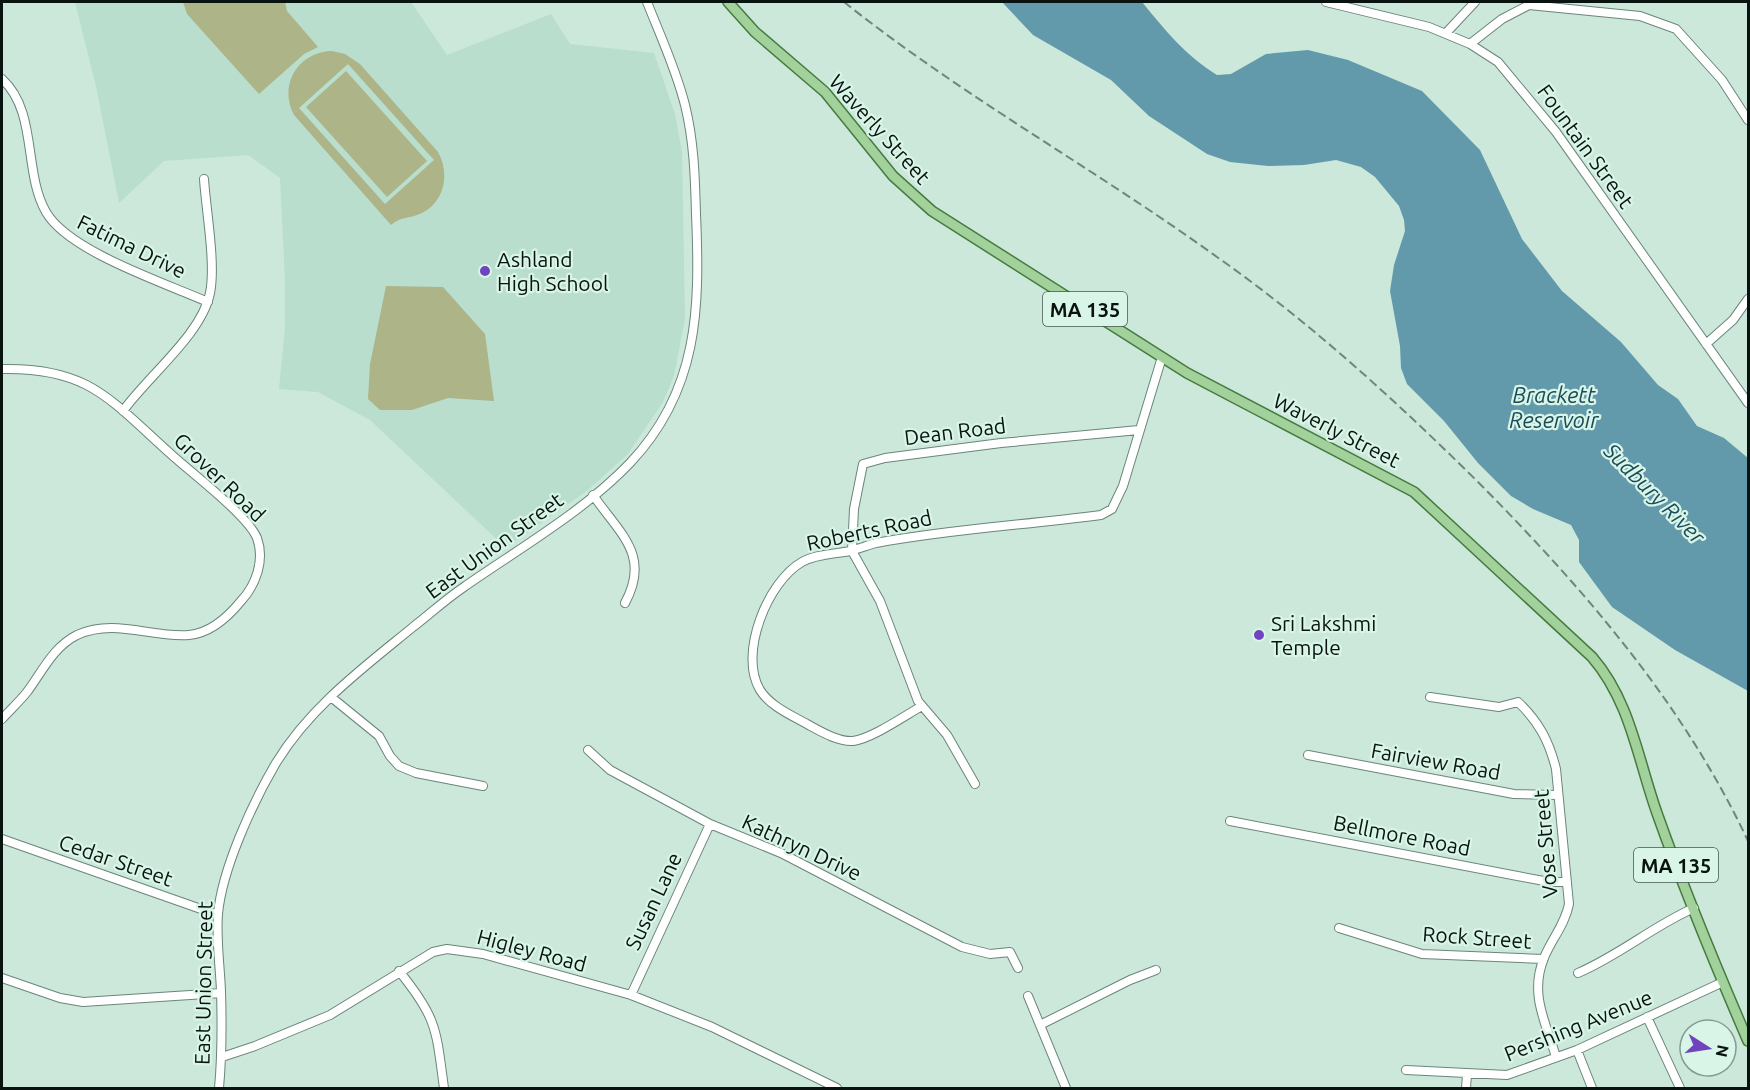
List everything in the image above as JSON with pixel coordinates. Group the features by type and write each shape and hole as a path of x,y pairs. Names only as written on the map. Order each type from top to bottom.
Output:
{"main road":[{"name":"Waverly Street","path":"728,2 756,32 825,92 893,176 912,195 951,224 1212,387 1414,492 1592,657 1610,680 1626,711 1657,812 1723,982 1749,1041"}],"street":[{"name":"East Union Street","path":"219,1089 222,1057 218,915 232,858 266,781 306,721 330,697 460,590 593,495 630,463 654,433 667,412 684,375 696,318 697,246 692,142 678,81 647,2"},
{"name":"Fountain Street","path":"1326,2 1446,33 1470,44 1498,63 1532,101 1749,403"},
{"path":"1446,33 1475,2"},
{"path":"1470,44 1502,19 1529,5 1640,16 1676,29 1722,80 1749,120"},
{"name":"Fatima Drive","path":"2,79 19,102 38,193 45,211 58,228 71,239 98,253 208,302"},
{"path":"123,411 196,326 208,302 212,280 204,179"},
{"path":"1706,345 1734,320 1749,299"},
{"name":"Roberts Road","path":"922,706 865,737 846,741 818,730 769,701 760,689 753,673 753,651 757,627 775,589 788,571 805,561 873,544 930,534 1101,515 1112,509 1117,500 1162,357"},
{"name":"Grover Road","path":"2,369 46,370 73,377 88,384 123,411 250,528 257,537 260,553 254,582 249,593 223,620 194,634 178,636 107,627 75,636 51,657 27,693 2,719"},
{"name":"Dean Road","path":"852,551 851,531 860,473 863,464 869,461 1013,442 1139,430"},
{"path":"593,495 630,548 635,560 636,578 625,603"},
{"path":"852,551 880,601 910,684 922,706 946,735 975,784"},
{"path":"330,697 379,736 390,756 399,766 416,774 483,786"},
{"name":"Vose Street","path":"1430,697 1499,707 1518,702 1538,722 1551,747 1569,904 1566,918 1543,959 1536,997 1556,1057"},
{"name":"Kathryn Drive","path":"588,750 610,770 710,824 781,854 962,947 990,954 1010,952 1018,968"},
{"name":"Fairview Road","path":"1308,756 1514,794 1558,795"},
{"name":"Bellmore Road","path":"1230,821 1549,882 1567,882"},
{"name":"Susan Lane","path":"631,994 710,824"},
{"name":"Cedar Street","path":"2,839 218,915"},
{"path":"1578,974 1624,950 1660,924 1694,908"},
{"name":"Rock Street","path":"1339,928 1422,954 1543,959"},
{"name":"Higley Road","path":"222,1057 330,1015 433,952 462,950 631,994 712,1027 837,1089"},
{"path":"1040,1025 1130,980 1156,970"},
{"path":"399,971 418,994 433,1021 439,1042 444,1089"},
{"path":"2,978 75,1002 112,1002 221,993"},
{"name":"Pershing Avenue","path":"1406,1070 1507,1076 1577,1050 1723,982"},
{"path":"1028,996 1066,1089"},
{"path":"1647,1017 1680,1089"},
{"path":"1577,1050 1592,1089"},
{"path":"1466,1089 1467,1074"}],"shaded area":[{"name":"Ashland High School","path":"75,2 411,2 447,55 551,14 570,44 654,53 675,114 682,152 685,318 674,376 663,402 628,454 588,490 506,548 370,420 318,392 279,389 285,327 280,178 248,155 164,161 119,203 96,86"},
{"path":"183,2 285,2 287,11 318,47 304,54 259,94 187,14"},
{"path":"332,51 345,54 360,64 438,152 444,169 443,186 436,202 430,208 391,225 294,115 288,92 294,72 309,57","holes":["348,64 434,160 385,204 299,108"]},
{"path":"346,71 427,161 387,197 306,107"},
{"path":"386,286 443,287 485,334 494,401 448,398 412,410 380,410 368,399 370,364"}],"water":[{"name":"Brackett Reservoir","path":"1002,2 1142,2 1186,51 1217,75 1231,74 1266,54 1308,50 1348,60 1422,91 1480,150 1522,239 1562,291 1621,342 1658,385 1678,399 1697,426 1724,438 1748,458 1748,691 1675,650 1612,607 1579,562 1579,540 1571,525 1533,509 1511,496 1478,463 1444,421 1407,384 1401,368 1400,346 1390,291 1394,265 1405,231 1404,220 1399,206 1375,177 1361,167 1336,160 1304,165 1268,166 1230,162 1207,154 1149,116 1111,80 1033,35"}],"railway":[{"path":"844,2 935,69 1124,193 1252,282 1352,364 1416,422 1517,522 1593,606 1628,650 1662,695 1693,742 1722,790 1748,841"}],"place":[{"name":"Ashland High School","path":"485,271"},
{"name":"Sri Lakshmi Temple","path":"1259,635"}],"water label":[{"name":"Sudbury River","path":"1655,493"}]}
